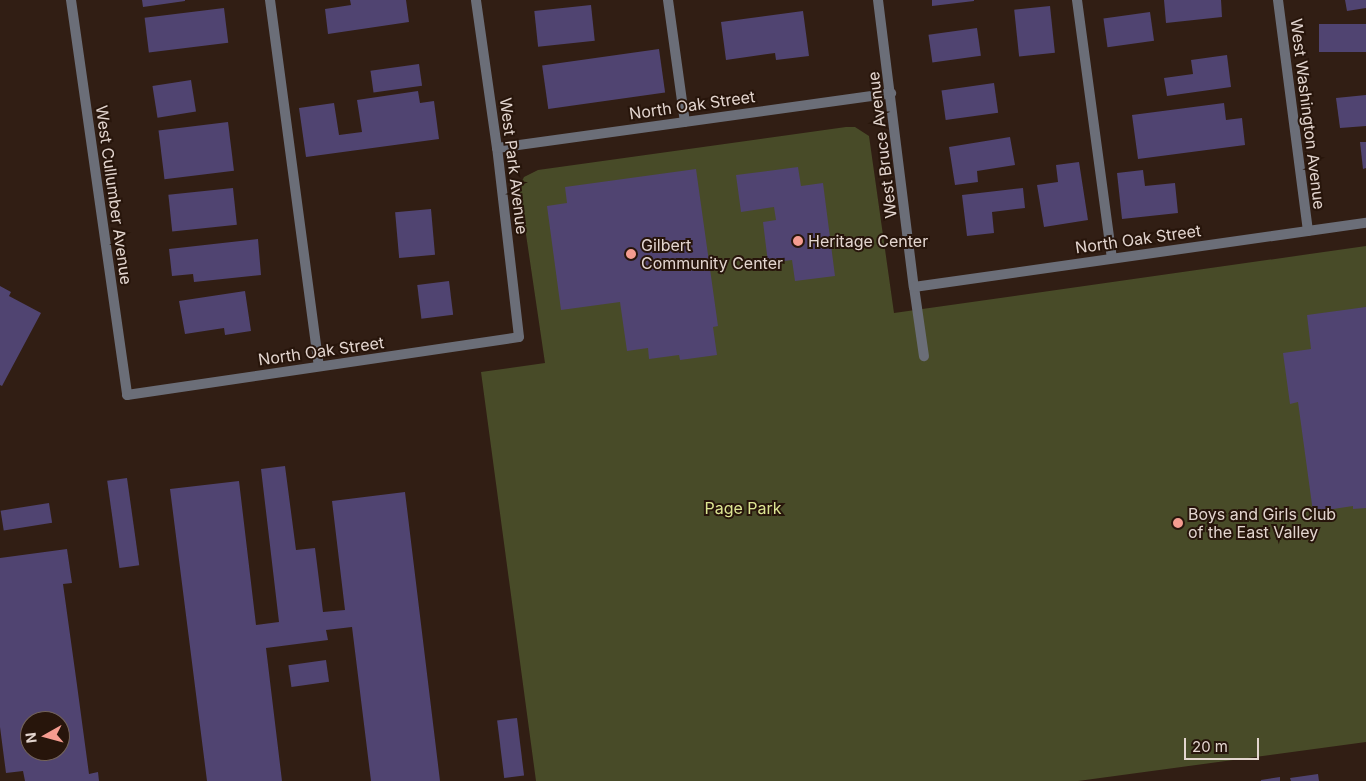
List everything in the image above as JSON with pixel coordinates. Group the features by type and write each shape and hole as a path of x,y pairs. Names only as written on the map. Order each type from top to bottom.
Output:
{"street":[{"name":"West Cullumber Avenue","path":"71,0 127,395"},
{"path":"270,0 319,366"},
{"name":"West Park Avenue","path":"476,0 497,148 519,337"},
{"path":"668,0 685,122"},
{"name":"West Bruce Avenue","path":"878,0 924,356"},
{"path":"1077,0 1112,258"},
{"name":"West Washington Avenue","path":"1278,0 1308,231"},
{"name":"North Oak Street","path":"497,148 891,93"},
{"name":"North Oak Street","path":"914,287 1366,223"},
{"name":"North Oak Street","path":"127,395 519,337"}],"green space":[{"name":"Page Park","path":"855,127 869,136 894,313 1366,246 1366,742 1078,781 536,781 481,372 545,363 519,187 524,177 538,170"}],"building":[{"path":"142,0 185,0 185,1 143,7"},
{"path":"350,0 406,0 409,22 328,34 325,9 351,5"},
{"path":"932,0 974,0 974,1 932,6"},
{"path":"1164,0 1221,0 1222,17 1166,23"},
{"path":"1345,0 1366,0 1366,8 1347,11"},
{"path":"591,5 595,41 538,47 534,11"},
{"path":"1050,6 1055,53 1019,57 1014,10"},
{"path":"224,8 228,43 149,52 145,18"},
{"path":"803,11 809,56 776,60 775,53 726,60 721,22"},
{"path":"1150,12 1154,41 1107,47 1103,19"},
{"path":"1319,24 1366,24 1366,52 1319,52"},
{"path":"977,28 981,56 932,63 928,35"},
{"path":"659,49 665,93 548,109 542,65"},
{"path":"1227,55 1231,87 1167,96 1164,78 1193,74 1191,60"},
{"path":"419,64 422,86 374,93 370,71"},
{"path":"191,80 196,112 157,118 152,86"},
{"path":"994,83 998,113 946,120 942,90"},
{"path":"418,91 420,103 434,101 439,139 306,157 299,108 334,103 339,135 362,132 357,100"},
{"path":"1366,95 1366,126 1340,128 1336,98"},
{"path":"1224,103 1226,120 1242,118 1245,145 1138,159 1132,115"},
{"path":"228,122 234,171 164,179 159,131"},
{"path":"1010,137 1015,165 977,171 978,182 955,185 949,147"},
{"path":"1360,142 1366,142 1366,168 1363,169"},
{"path":"1079,162 1088,220 1044,227 1037,185 1058,182 1056,165"},
{"name":"Heritage Center","path":"798,167 801,186 823,183 835,276 795,281 792,260 768,263 763,222 776,220 774,207 741,212 736,175"},
{"name":"Gilbert Community Center","path":"696,169 718,326 713,327 717,355 680,360 679,355 649,359 648,348 627,351 620,302 561,310 547,206 567,203 565,187"},
{"path":"1143,170 1145,186 1175,183 1178,213 1122,219 1117,173"},
{"path":"233,188 237,225 172,232 168,195"},
{"path":"1023,188 1025,208 992,212 994,233 967,236 962,195"},
{"path":"431,209 435,255 399,258 395,212"},
{"path":"258,239 261,275 194,282 193,274 172,276 169,249"},
{"path":"449,281 453,315 421,319 417,285"},
{"path":"0,286 11,292 9,296 41,313 2,386 0,385"},
{"path":"245,291 251,331 225,335 224,328 185,334 179,301"},
{"path":"1366,307 1366,508 1353,509 1353,506 1313,512 1298,402 1290,404 1283,353 1311,349 1307,315"},
{"path":"285,466 296,550 315,548 323,612 345,610 332,501 405,492 440,781 371,781 352,627 326,630 328,640 266,648 282,781 207,781 170,489 239,481 256,625 279,622 261,469"},
{"path":"127,478 139,565 119,568 107,481"},
{"path":"49,503 52,523 4,530 1,511"},
{"path":"67,549 72,583 63,584 89,774 98,772 99,781 25,781 23,771 6,773 0,727 0,558"},
{"path":"326,660 329,682 291,687 288,665"},
{"path":"517,718 524,776 504,778 497,720"},
{"path":"1318,774 1319,781 1291,781 1290,778"},
{"path":"1280,777 1280,781 1261,781 1261,780"}],"place":[{"name":"Heritage Center","path":"798,241"},
{"name":"Gilbert Community Center","path":"631,254"},
{"name":"Boys and Girls Club of the East Valley","path":"1178,523"}]}
